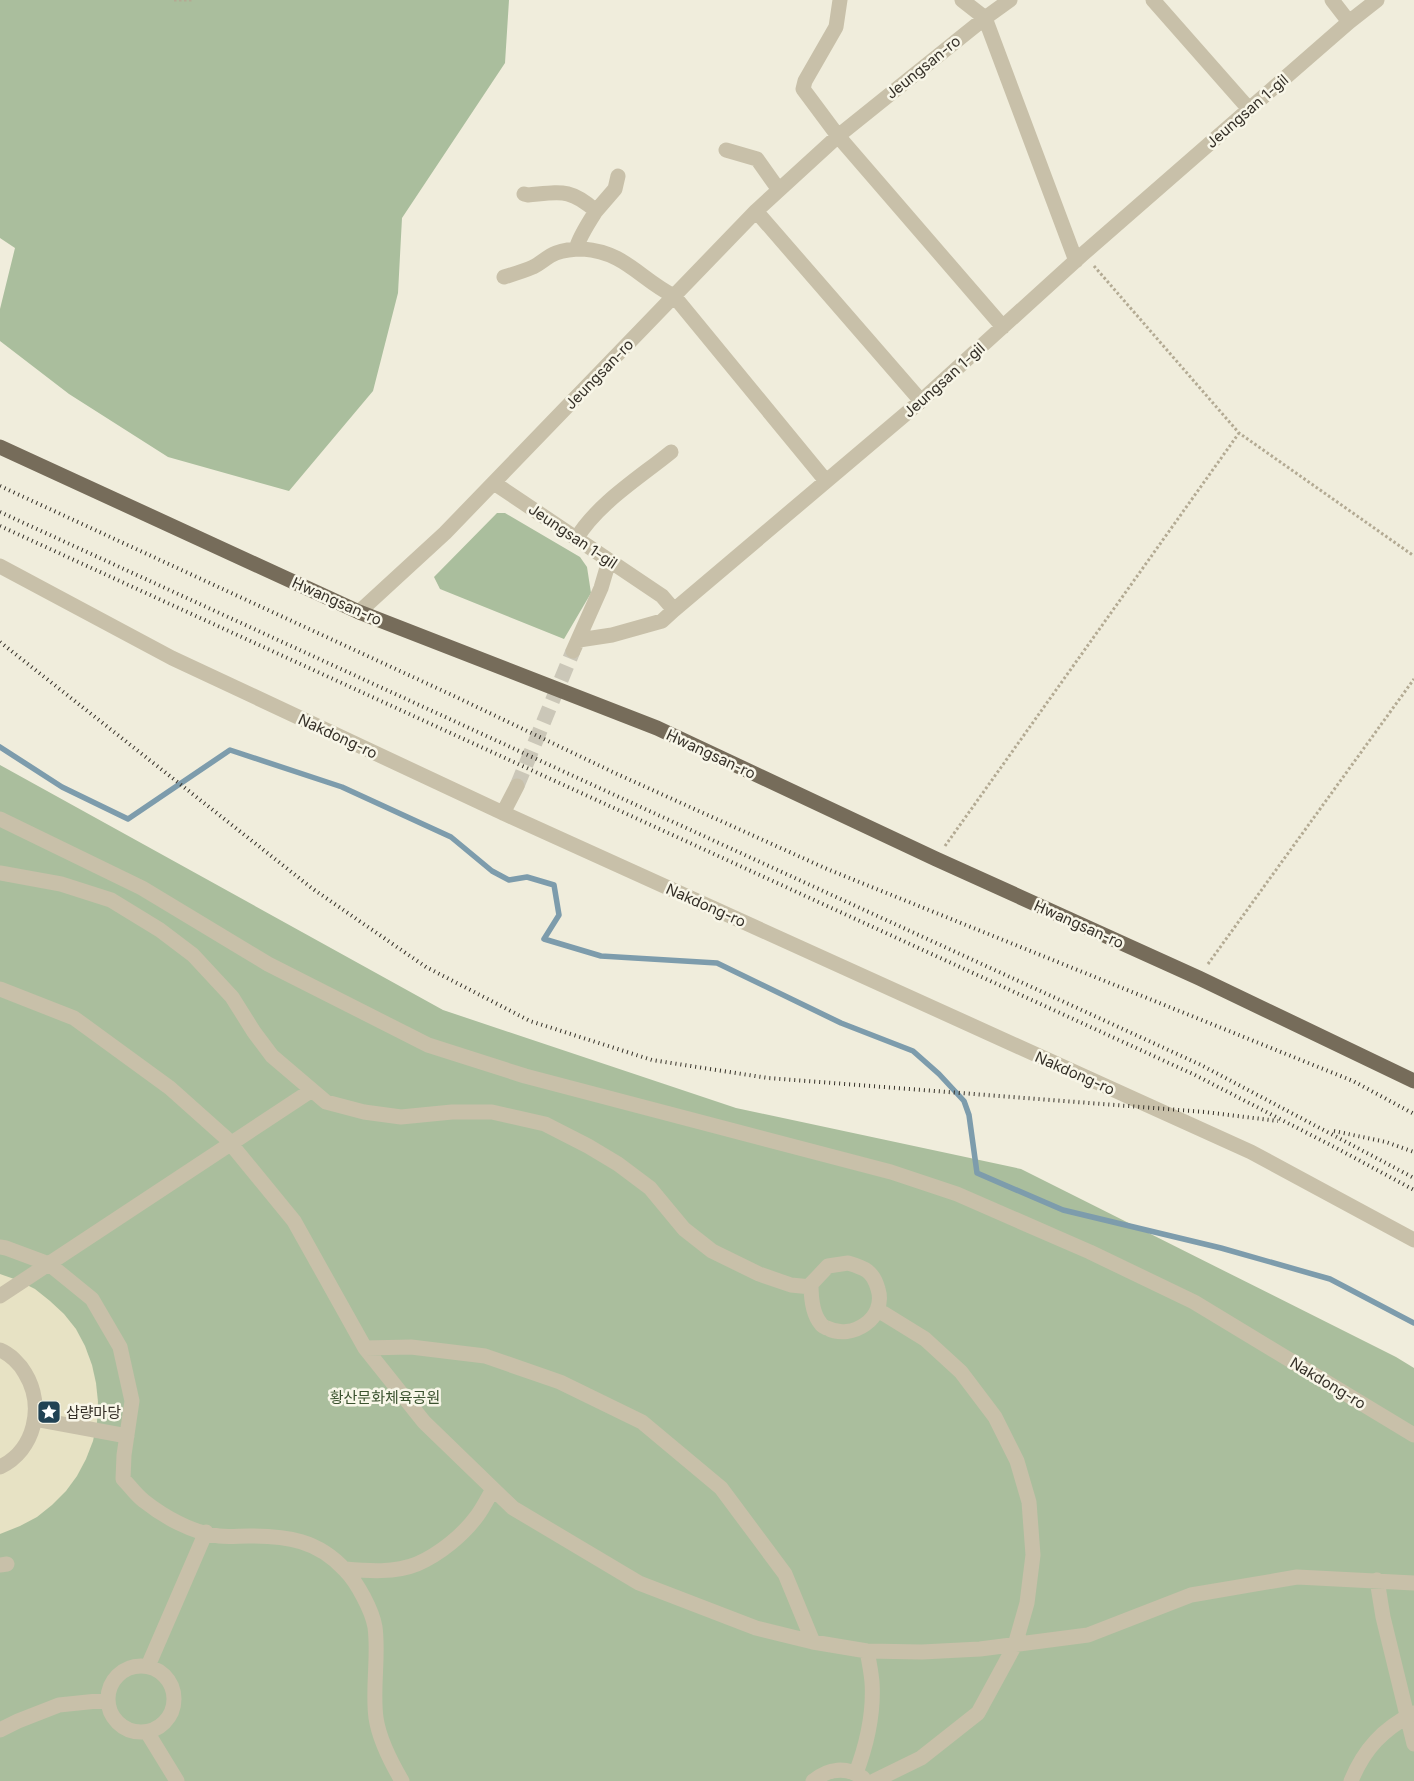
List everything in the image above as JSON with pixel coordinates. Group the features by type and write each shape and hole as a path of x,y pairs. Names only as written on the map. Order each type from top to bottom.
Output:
{"main road":[{"name":"Hwangsan-ro","path":"0,447 359,612 657,728 936,859 1199,978 1414,1081"}],"street":[{"path":"840,0 836,27 805,81 803,89 838,136 1003,327"},
{"path":"962,0 985,18 1080,257"},
{"name":"Jeungsan-ro","path":"359,612 445,533 756,211 838,136 1010,0"},
{"path":"1153,0 1249,110"},
{"path":"1332,0 1349,22"},
{"name":"Jeungsan 1-gil","path":"494,483 662,596 674,610 921,401 1080,257 1349,22 1377,0"},
{"path":"726,150 757,159 779,190"},
{"path":"576,249 579,238 586,231 596,211 615,189 618,176"},
{"path":"524,194 563,192 576,195 596,211"},
{"path":"756,211 921,401"},
{"path":"504,277 535,266 558,252 576,249 596,250 614,256 649,279 658,288 674,296 826,482"},
{"path":"576,539 585,524 596,512 672,452"},
{"path":"608,561 601,588 576,646 662,621 674,610"},
{"name":"Nakdong-ro","path":"0,566 172,658 503,813 1251,1152 1414,1240"},
{"path":"503,813 517,786"},
{"name":"Nakdong-ro","path":"0,820 142,888 268,964 428,1044 525,1076 890,1172 957,1194 1090,1252 1194,1302 1414,1435"},
{"path":"0,873 62,884 111,900 160,930 193,955 232,997 272,1056 326,1102 364,1112 401,1117 452,1112 492,1112 545,1124 588,1146 618,1164 644,1183 684,1229 712,1251 760,1274 791,1285 811,1287"},
{"path":"0,990 74,1018 170,1088 230,1143 294,1220 365,1348 424,1422 513,1508 639,1583 756,1628 813,1642 867,1651 922,1652 980,1649 1088,1635 1191,1595 1297,1577 1414,1583"},
{"path":"0,1296 312,1090"},
{"path":"0,1247 49,1264 92,1299 120,1347 132,1401 123,1479 143,1501 188,1528 219,1536 280,1536 305,1542 327,1554 345,1570 362,1596 374,1626 376,1720 386,1749 402,1781"},
{"path":"848,1264 862,1267 871,1273 877,1287 880,1296 878,1310 870,1320 855,1331 836,1333 821,1325 814,1310 811,1284 828,1266 848,1264"},
{"path":"874,1781 921,1758 978,1713 1015,1645 1027,1603 1033,1555 1028,1502 1017,1461 995,1417 961,1372 925,1339 878,1310"},
{"path":"365,1348 411,1348 486,1356 560,1382 642,1422 721,1488 785,1574 813,1642"},
{"path":"0,1350 4,1351 21,1366 32,1384 36,1406 34,1427 25,1447 8,1463 0,1467"},
{"path":"35,1419 127,1436"},
{"path":"345,1570 395,1569 417,1564 440,1551 459,1535 477,1516 493,1489"},
{"path":"148,1666 206,1532"},
{"path":"1377,1580 1383,1617 1410,1715 1414,1744"},
{"path":"813,1781 822,1773 833,1770 845,1770 861,1777 871,1716 872,1682 867,1651"},
{"path":"132,1666 148,1666 163,1673 170,1681 174,1691 174,1702 172,1712 166,1721 157,1728 147,1732 135,1732 125,1728 116,1721 110,1712 107,1700 108,1689 113,1679 121,1671 132,1666"},
{"path":"0,1730 59,1705 107,1700"},
{"path":"1351,1781 1371,1744 1397,1722 1410,1715"},
{"path":"147,1732 177,1781"}],"path":[{"path":"174,0 193,0"},
{"path":"1080,257 1239,433 1414,556"},
{"path":"936,859 1239,433"},
{"path":"1199,978 1414,679"}],"green space":[{"path":"0,0 509,0 505,63 402,218 398,293 373,391 289,491 168,457 69,394 0,341 0,309 15,248 0,238"},
{"path":"497,513 505,513 580,557 587,567 591,593 564,639 440,589 434,577"},
{"name":"황산문화체육공원","path":"0,765 443,1010 736,1108 1021,1169 1396,1357 1414,1368 1414,1781 0,1781"}],"shaded area":[{"name":"삽량마당","path":"0,1274 35,1289 64,1314 76,1329 92,1365 98,1402 97,1422 93,1441 77,1476 66,1491 37,1517 0,1534"}],"waterway":[{"path":"0,747 62,787 128,819 230,750 342,787 451,837 492,871 509,880 527,877 554,885 559,915 544,939 601,956 717,963 841,1023 913,1051 939,1074 964,1101 969,1115 977,1173 1063,1210 1221,1248 1330,1279 1414,1323"}],"tunnel":[{"path":"517,786 573,651"}],"railway":[{"path":"0,486 454,696 617,774 827,869 1353,1081 1414,1114"},
{"path":"0,512 1201,1065 1414,1178"},
{"path":"0,526 1195,1075 1414,1190"},
{"path":"0,642 313,889 426,967 530,1021 652,1060 768,1078 1205,1112 1278,1121"},
{"path":"1334,1131 1386,1142 1414,1152"}],"place":[{"name":"삽량마당","path":"49,1412"}]}
